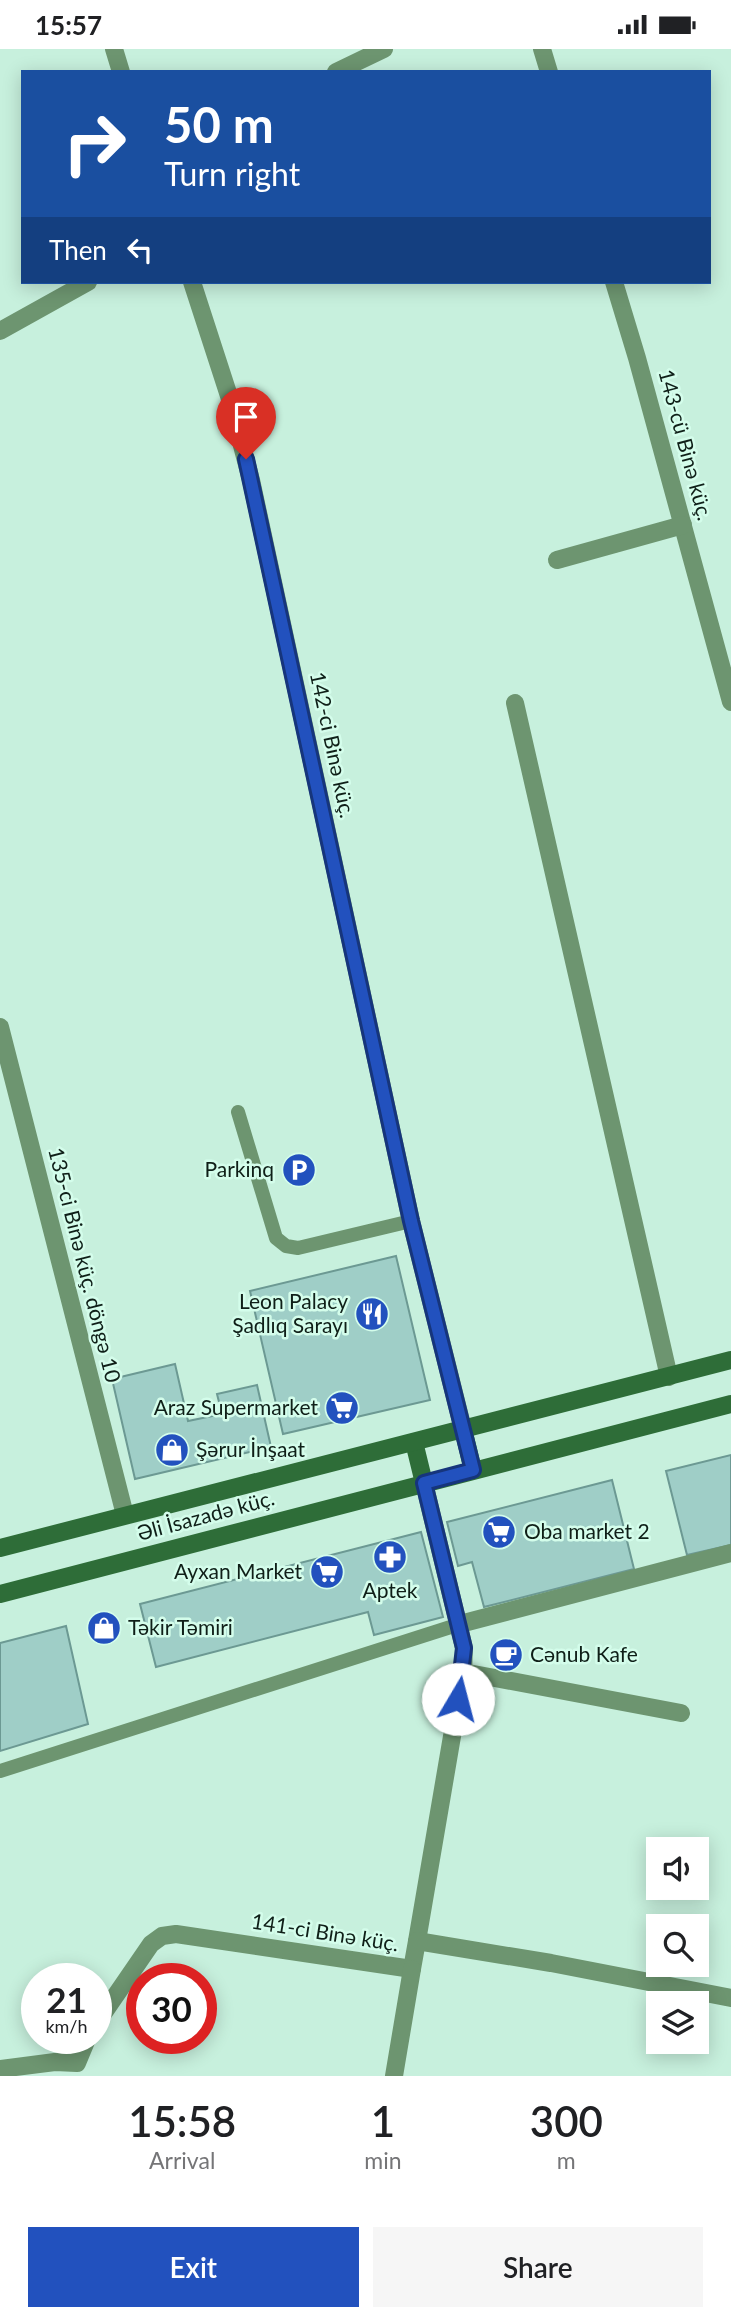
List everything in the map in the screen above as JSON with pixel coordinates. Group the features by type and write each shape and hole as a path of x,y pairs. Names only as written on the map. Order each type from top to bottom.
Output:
{"main road":[{"path":"731,1360 463,1429 473,1470 731,1404"},
{"name":"Əli İsazadə küç.","path":"0,1548 463,1429"},
{"path":"414,1442 424,1483"},
{"name":"Əli İsazadə küç.","path":"0,1594 473,1470"}],"street":[{"path":"114,49 120,70"},
{"path":"341,70 384,49"},
{"path":"542,49 548,70"},
{"path":"0,331 84,284"},
{"name":"142-ci Binə küç.","path":"193,284 229,396 251,480 411,1221 463,1429"},
{"name":"143-cü Binə küç.","path":"615,284 638,358 731,702"},
{"path":"557,560 683,526"},
{"path":"515,703 669,1377"},
{"name":"135-ci Binə küç. döngə 10","path":"0,1027 125,1515"},
{"path":"417,1941 463,1672 464,1648 424,1483"},
{"path":"460,1624 731,1553"},
{"path":"463,1672 681,1713"},
{"name":"141-ci Binə küç.","path":"112,1998 150,1944 162,1936 176,1934 412,1969 417,1941 731,1998"},
{"path":"394,2076 412,1969"},
{"path":"0,2069 55,2062 76,2070"}],"lane":[{"path":"238,1112 276,1238 286,1246 298,1248 411,1221"},
{"path":"0,1770 460,1624"}],"building":[{"path":"396,1256 430,1400 283,1434 250,1291"},
{"path":"175,1364 188,1421 222,1414 217,1394 257,1385 271,1447 135,1479 112,1379"},
{"path":"731,1455 731,1545 687,1555 666,1471"},
{"path":"612,1480 634,1569 484,1607 472,1562 458,1566 447,1522"},
{"path":"421,1532 443,1617 374,1635 368,1612 156,1667 140,1604"},
{"path":"66,1626 88,1724 0,1751 0,1643"}],"place":[{"name":"Parkinq","path":"299,1170"},
{"name":"Leon Palaсу Şadlıq Sarayı","path":"372,1314"},
{"name":"Araz Supermarket","path":"342,1408"},
{"name":"Şərur İnşaat","path":"172,1450"},
{"name":"Oba market 2","path":"499,1532"},
{"name":"Aptek","path":"390,1557"},
{"name":"Ayxan Market","path":"327,1572"},
{"name":"Təkir Təmiri","path":"104,1628"},
{"name":"Cənub Kafe","path":"506,1655"}],"route":[{"path":"246,459 411,1221 473,1470 424,1483 464,1648 458,1699"}]}
